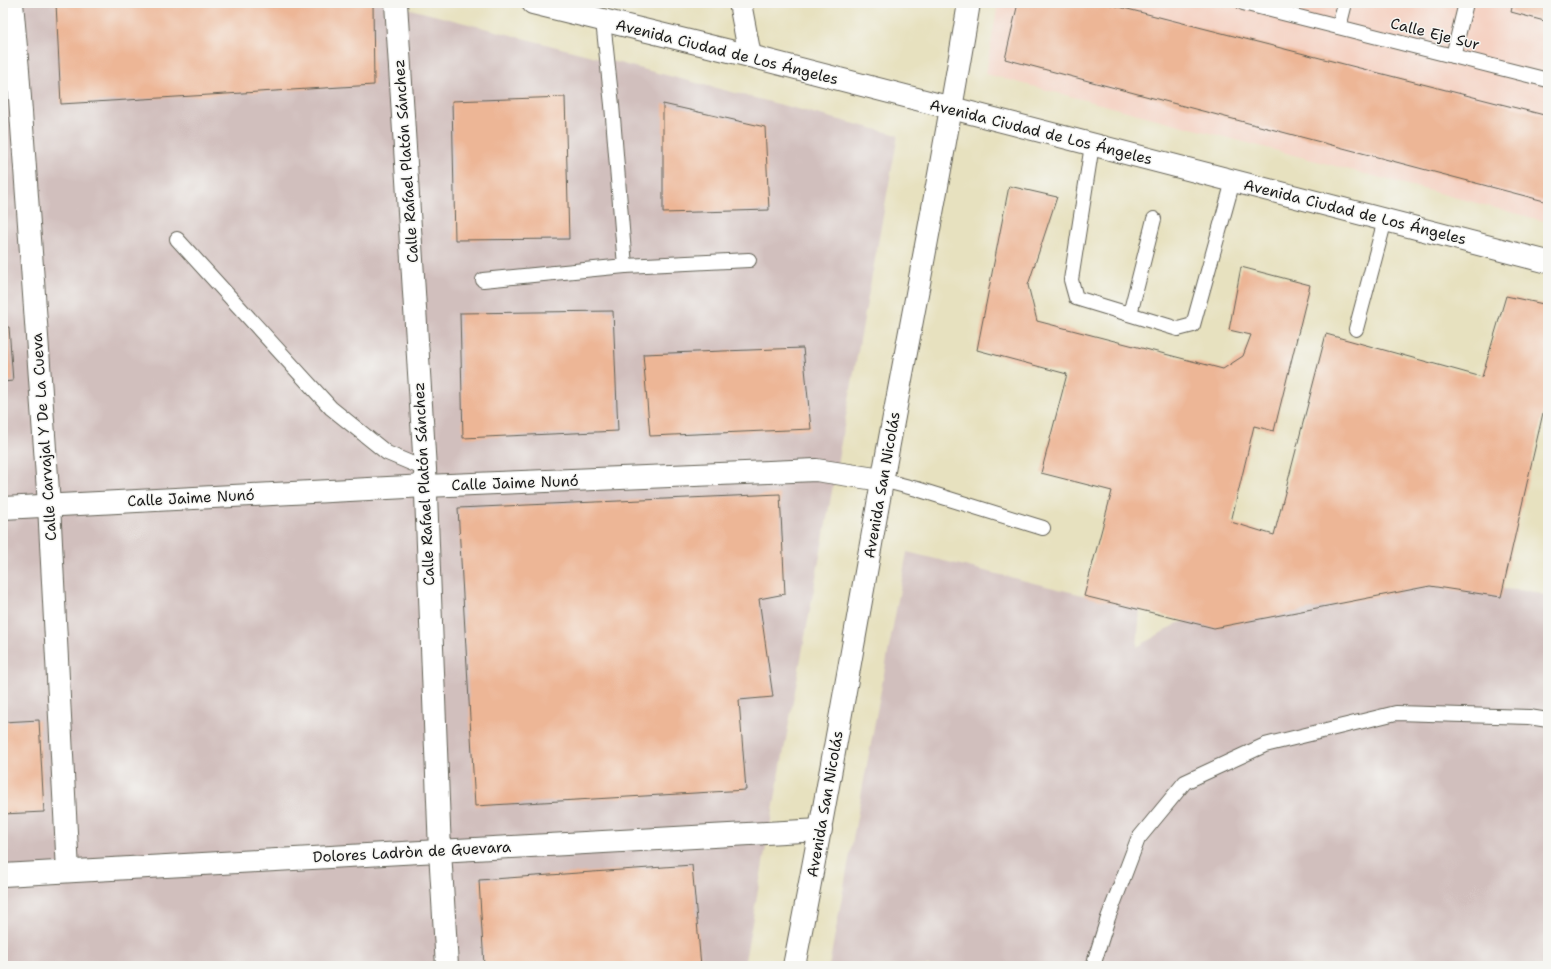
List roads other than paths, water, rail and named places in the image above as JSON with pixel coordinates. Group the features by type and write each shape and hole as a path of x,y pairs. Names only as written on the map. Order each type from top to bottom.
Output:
{"street":[{"name":"Calle Carvajal Y De La Cueva","path":"12,3 49,505 68,871"},
{"name":"Calle Rafael Platón Sánchez","path":"396,3 425,478 440,851 447,966"},
{"name":"Avenida Ciudad de Los Ángeles","path":"533,3 750,56 1548,262"},
{"path":"740,3 750,56"},
{"name":"Avenida San Nicolás","path":"794,966 821,830 882,480 952,109 969,3"},
{"name":"Calle Jaime Nunó","path":"3,508 425,478 816,470 882,480"},
{"name":"Dolores Ladròn de Guevara","path":"3,875 821,830"}],"lane":[{"name":"Calle Eje Sur","path":"1243,3 1548,80"},
{"path":"1339,27 1345,3"},
{"path":"1453,56 1466,3"},
{"path":"602,21 612,106 625,266"},
{"path":"1092,145 1071,280 1076,298 1178,329 1192,325 1233,181"},
{"path":"1130,314 1154,218"},
{"path":"1356,329 1385,220"},
{"path":"177,239 331,408 387,453 425,478"},
{"path":"483,280 625,266 749,260"},
{"path":"882,480 918,489 1043,528"},
{"path":"1093,966 1108,918 1138,839 1185,782 1265,745 1396,713 1529,717 1548,720"}]}
